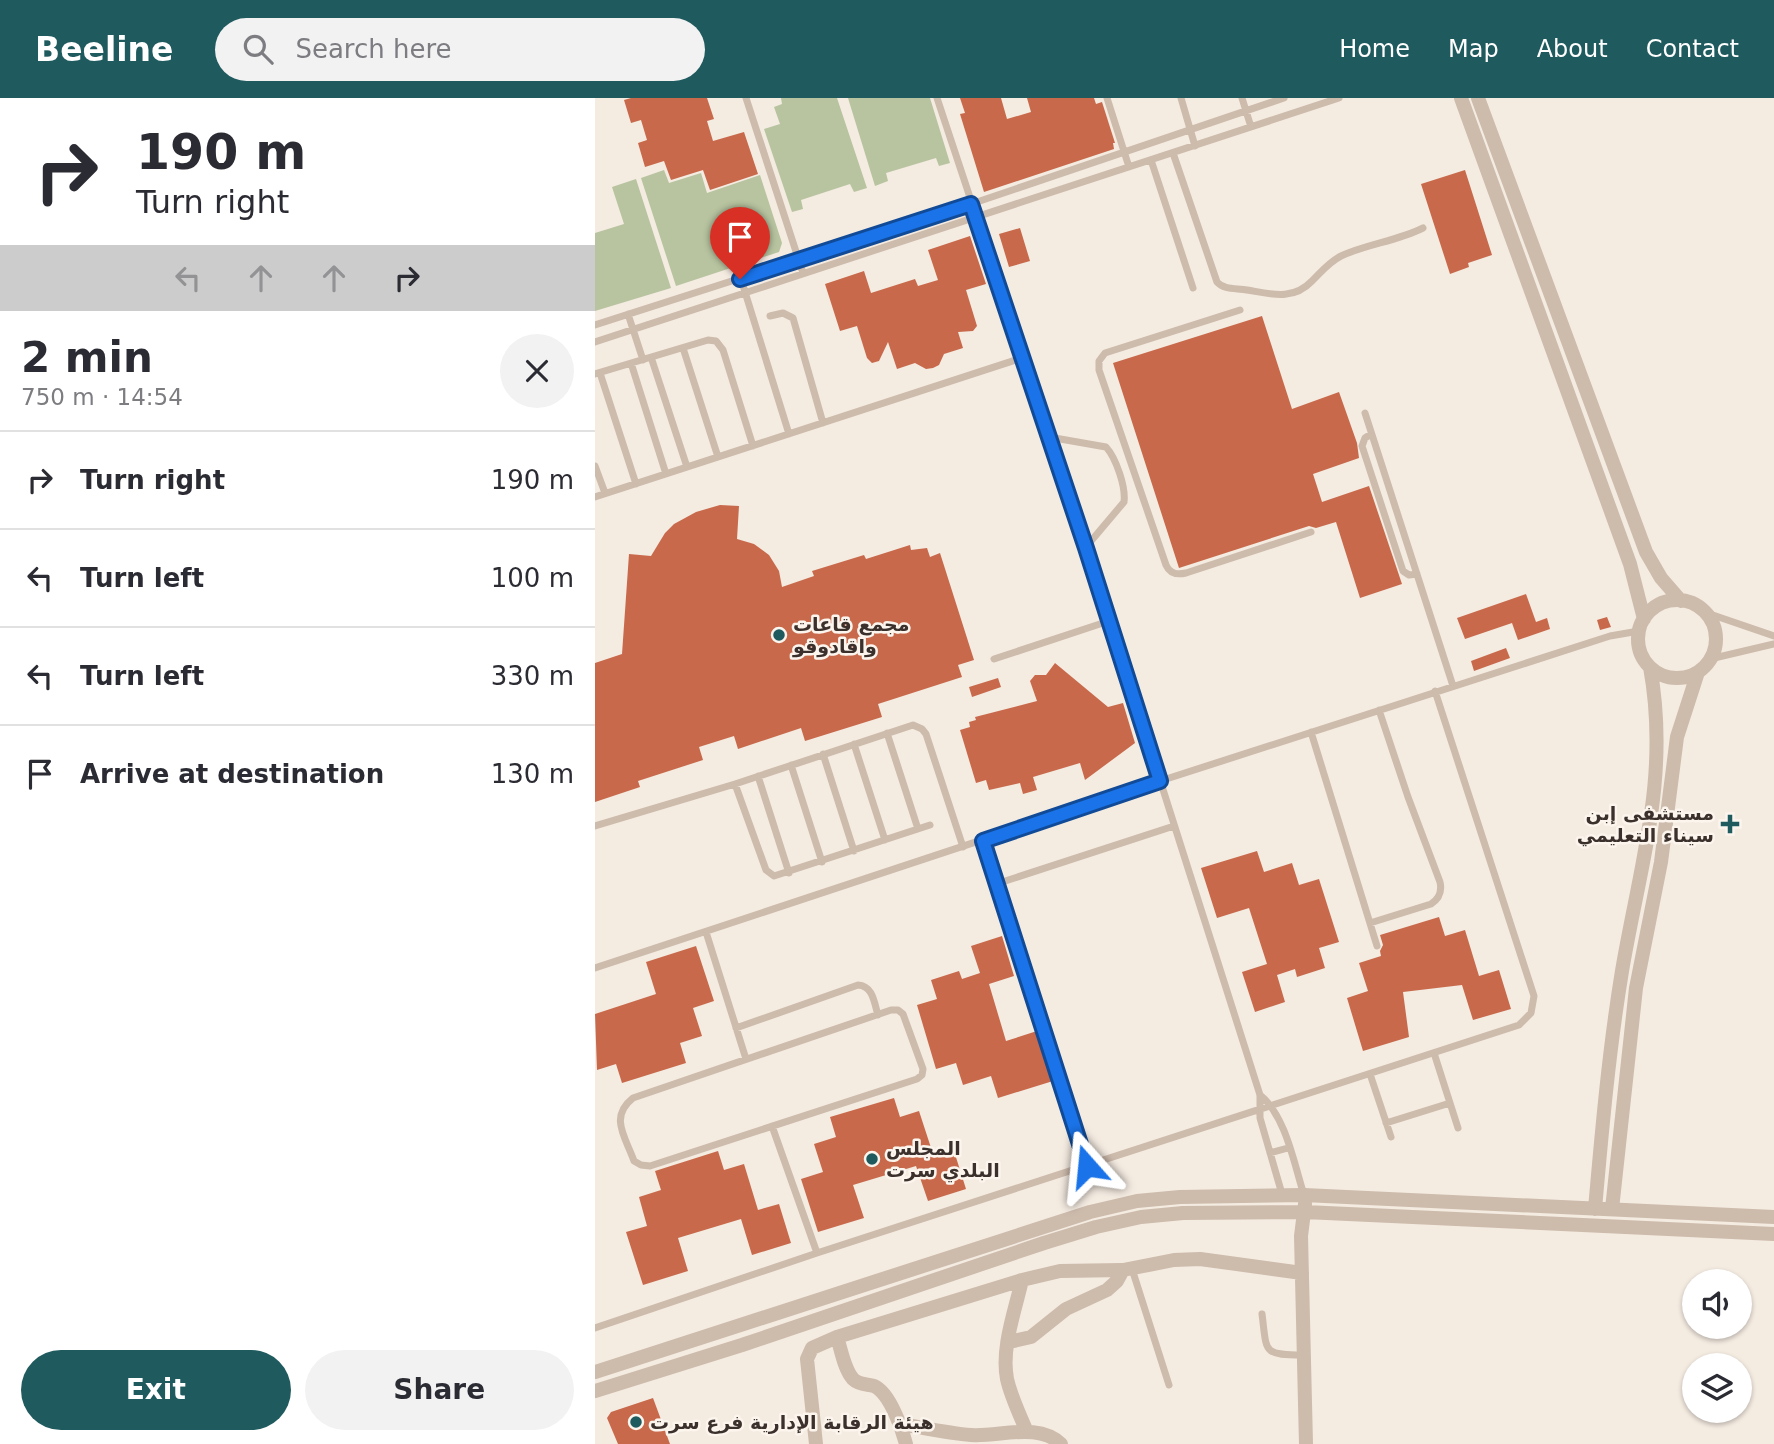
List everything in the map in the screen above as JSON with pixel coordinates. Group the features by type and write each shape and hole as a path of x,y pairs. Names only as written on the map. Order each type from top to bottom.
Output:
{"street":[{"path":"1461,98 1630,564 1641,625 1641,654 1650,667 1664,676 1673,677 1682,677 1698,671 1710,659 1715,634 1704,611 1689,603 1663,603 1656,607 1641,625"},
{"path":"1478,98 1646,552 1661,578 1681,601"},
{"path":"1595,1209 1614,1023 1650,827 1657,772 1657,719 1650,667"},
{"path":"1612,1209 1636,988 1661,862 1677,737 1698,671"},
{"path":"1282,1195 1287,1212 1301,1236"},
{"path":"1304,1195 1301,1273 1306,1444"},
{"path":"595,1372 1090,1212 1137,1201 1304,1195 1774,1217"},
{"path":"595,1391 1096,1227 1141,1217 1183,1213 1305,1212 1774,1234"},
{"path":"817,1444 807,1359 812,1348 837,1337 1022,1280 1060,1271 1128,1269 1174,1260 1200,1259 1301,1273"},
{"path":"1009,1342 1031,1337 1066,1309 1107,1290 1128,1269"},
{"path":"1022,1280 1006,1358 1007,1379 1027,1432"},
{"path":"837,1337 854,1380 879,1389 901,1424 906,1444"},
{"path":"901,1424 985,1440 1027,1432 1048,1436 1061,1444"}],"lane":[{"path":"746,98 803,273"},
{"path":"937,98 1086,548 1261,1095 1260,1111 1282,1195"},
{"path":"1107,98 1129,167"},
{"path":"1181,98 1195,146"},
{"path":"1242,98 1251,127"},
{"path":"595,325 971,204 1284,98"},
{"path":"595,342 1339,98"},
{"path":"1173,153 1217,282 1224,288 1271,295 1293,293 1306,286 1335,259 1423,228"},
{"path":"1151,160 1193,288"},
{"path":"1076,168 1081,183"},
{"path":"740,279 789,434"},
{"path":"1240,310 1108,352 1100,358 1099,370 1166,565 1174,574 1186,573 1311,533"},
{"path":"628,314 643,360"},
{"path":"770,316 787,314 795,322 823,423"},
{"path":"636,484 597,374 708,340 716,341 722,346 753,446"},
{"path":"683,348 718,457"},
{"path":"651,357 687,467"},
{"path":"595,497 1022,358"},
{"path":"631,363 666,474"},
{"path":"1364,413 1453,686"},
{"path":"1371,434 1363,441 1363,449 1403,570 1409,575 1416,574"},
{"path":"1049,437 1107,447 1117,470 1125,496 1124,502 1086,548"},
{"path":"595,466 605,494"},
{"path":"1117,470 1132,466"},
{"path":"1704,611 1774,636"},
{"path":"994,659 1109,621"},
{"path":"595,968 1641,625"},
{"path":"1710,659 1774,644"},
{"path":"595,1328 817,1252 1260,1111 1519,1025 1526,1020 1534,1004 1531,987 1435,691"},
{"path":"1370,923 1431,904 1438,898 1441,890 1379,709"},
{"path":"595,826 736,784 913,725 925,731 963,847"},
{"path":"1311,732 1377,946"},
{"path":"887,733 918,829"},
{"path":"854,744 885,840"},
{"path":"823,754 854,851"},
{"path":"790,765 822,862"},
{"path":"758,776 789,873"},
{"path":"736,784 766,870 774,876 930,825"},
{"path":"996,884 1174,826"},
{"path":"983,841 1087,1166"},
{"path":"706,932 745,1059"},
{"path":"736,1028 858,985 870,990 879,1015"},
{"path":"898,1010 903,1014 923,1069 917,1079 650,1166 634,1161 619,1118 622,1106 633,1098 879,1015 898,1010"},
{"path":"1434,1053 1458,1128"},
{"path":"1370,1074 1391,1138"},
{"path":"1261,1095 1272,1106 1279,1119 1304,1195"},
{"path":"1386,1124 1450,1103"},
{"path":"772,1126 817,1252"},
{"path":"1270,1153 1288,1148"},
{"path":"1128,1269 1169,1385"},
{"path":"1262,1314 1269,1351 1278,1355 1302,1355"}],"green space":[{"path":"781,98 837,98 867,188 854,192 850,184 801,200 803,209 792,212 764,129 780,124 774,107 782,104"},
{"path":"848,98 930,98 950,163 939,166 936,158 886,173 888,181 875,186"},
{"path":"664,170 669,183 701,173 707,193 760,175 782,243 779,252 676,286 641,178"},
{"path":"636,179 671,288 595,311 595,233 624,224 612,187"}],"building":[{"path":"707,98 714,119 707,121 713,141 744,132 758,174 710,190 703,170 671,180 664,161 645,167 638,143 647,140 641,120 631,123 624,100"},
{"path":"960,98 1001,98 1007,119 1031,112 1027,98 1094,98 1096,104 1102,102 1115,143 1114,149 984,192 960,114 965,113"},
{"path":"1465,170 1492,255 1468,263 1469,267 1450,274 1421,184"},
{"path":"1020,228 1030,261 1009,267 999,234"},
{"path":"970,236 986,284 966,290 977,326 973,331 958,332 963,348 944,354 939,365 933,368 926,369 915,363 897,369 888,342 879,361 872,363 867,358 857,326 840,331 825,284 864,271 871,293 915,279 918,286 938,280 928,250"},
{"path":"1262,316 1292,409 1339,392 1357,443 1359,458 1313,474 1322,502 1369,486 1402,584 1360,598 1336,522 1316,528 1309,526 1179,568 1113,363"},
{"path":"720,505 739,506 737,539 754,544 769,555 779,571 782,587 814,576 812,571 864,555 866,559 910,545 911,550 927,548 930,557 940,553 974,660 958,665 962,677 878,704 882,717 805,741 801,728 738,749 734,736 699,747 703,760 638,781 640,787 595,802 595,663 622,654 629,554 651,556 674,524 696,512"},
{"path":"1526,594 1536,622 1547,618 1550,629 1518,640 1512,623 1465,639 1457,618"},
{"path":"1607,617 1611,627 1600,630 1597,620"},
{"path":"1506,648 1510,658 1474,671 1471,661"},
{"path":"1055,663 1108,707 1123,703 1135,743 1085,780 1080,763 1033,777 1037,790 1023,794 1020,783 989,790 986,780 976,783 960,730 970,727 969,722 976,720 975,717 1037,701 1030,681 1035,675 1046,675"},
{"path":"998,678 1001,687 972,697 969,687"},
{"path":"1257,851 1264,872 1292,863 1299,885 1319,879 1339,942 1319,948 1325,968 1297,977 1295,969 1277,975 1285,1002 1255,1012 1242,972 1267,964 1249,908 1217,918 1201,868"},
{"path":"1439,917 1445,936 1465,930 1479,976 1499,970 1511,1009 1473,1020 1462,985 1403,992 1409,1037 1363,1051 1347,998 1368,991 1359,963 1381,956 1383,945 1380,935"},
{"path":"1002,936 1014,976 989,984 1006,1041 1037,1031 1053,1081 998,1098 991,1076 963,1085 956,1063 936,1069 917,1005 937,999 931,980 959,971 962,979 980,973 971,946"},
{"path":"696,946 714,1001 693,1008 702,1036 680,1043 686,1063 622,1083 616,1064 597,1070 595,1014 656,994 646,962"},
{"path":"894,1098 900,1117 919,1111 934,1157 954,1151 966,1189 928,1201 916,1166 853,1185 864,1218 818,1232 801,1179 823,1172 814,1144 836,1137 830,1117"},
{"path":"718,1151 724,1170 744,1164 758,1210 779,1204 791,1243 752,1255 741,1219 678,1238 688,1271 643,1285 626,1232 647,1226 639,1197 661,1190 655,1171"},
{"name":"هيئة الرقابة الإدارية فرع سرت","path":"653,1398 670,1444 618,1444 607,1418 611,1412"}],"place":[{"name":"مجمع قاعات واقادوقو","path":"779,635"},
{"name":"مستشفى إبن سيناء التعليمي","path":"1730,824"},
{"name":"المجلس البلدي سرت","path":"872,1159"},
{"name":"هيئة الرقابة الإدارية فرع سرت","path":"636,1422"}],"route":[{"path":"740,279 971,204 1086,548 1160,781 983,841 1087,1166"}]}
